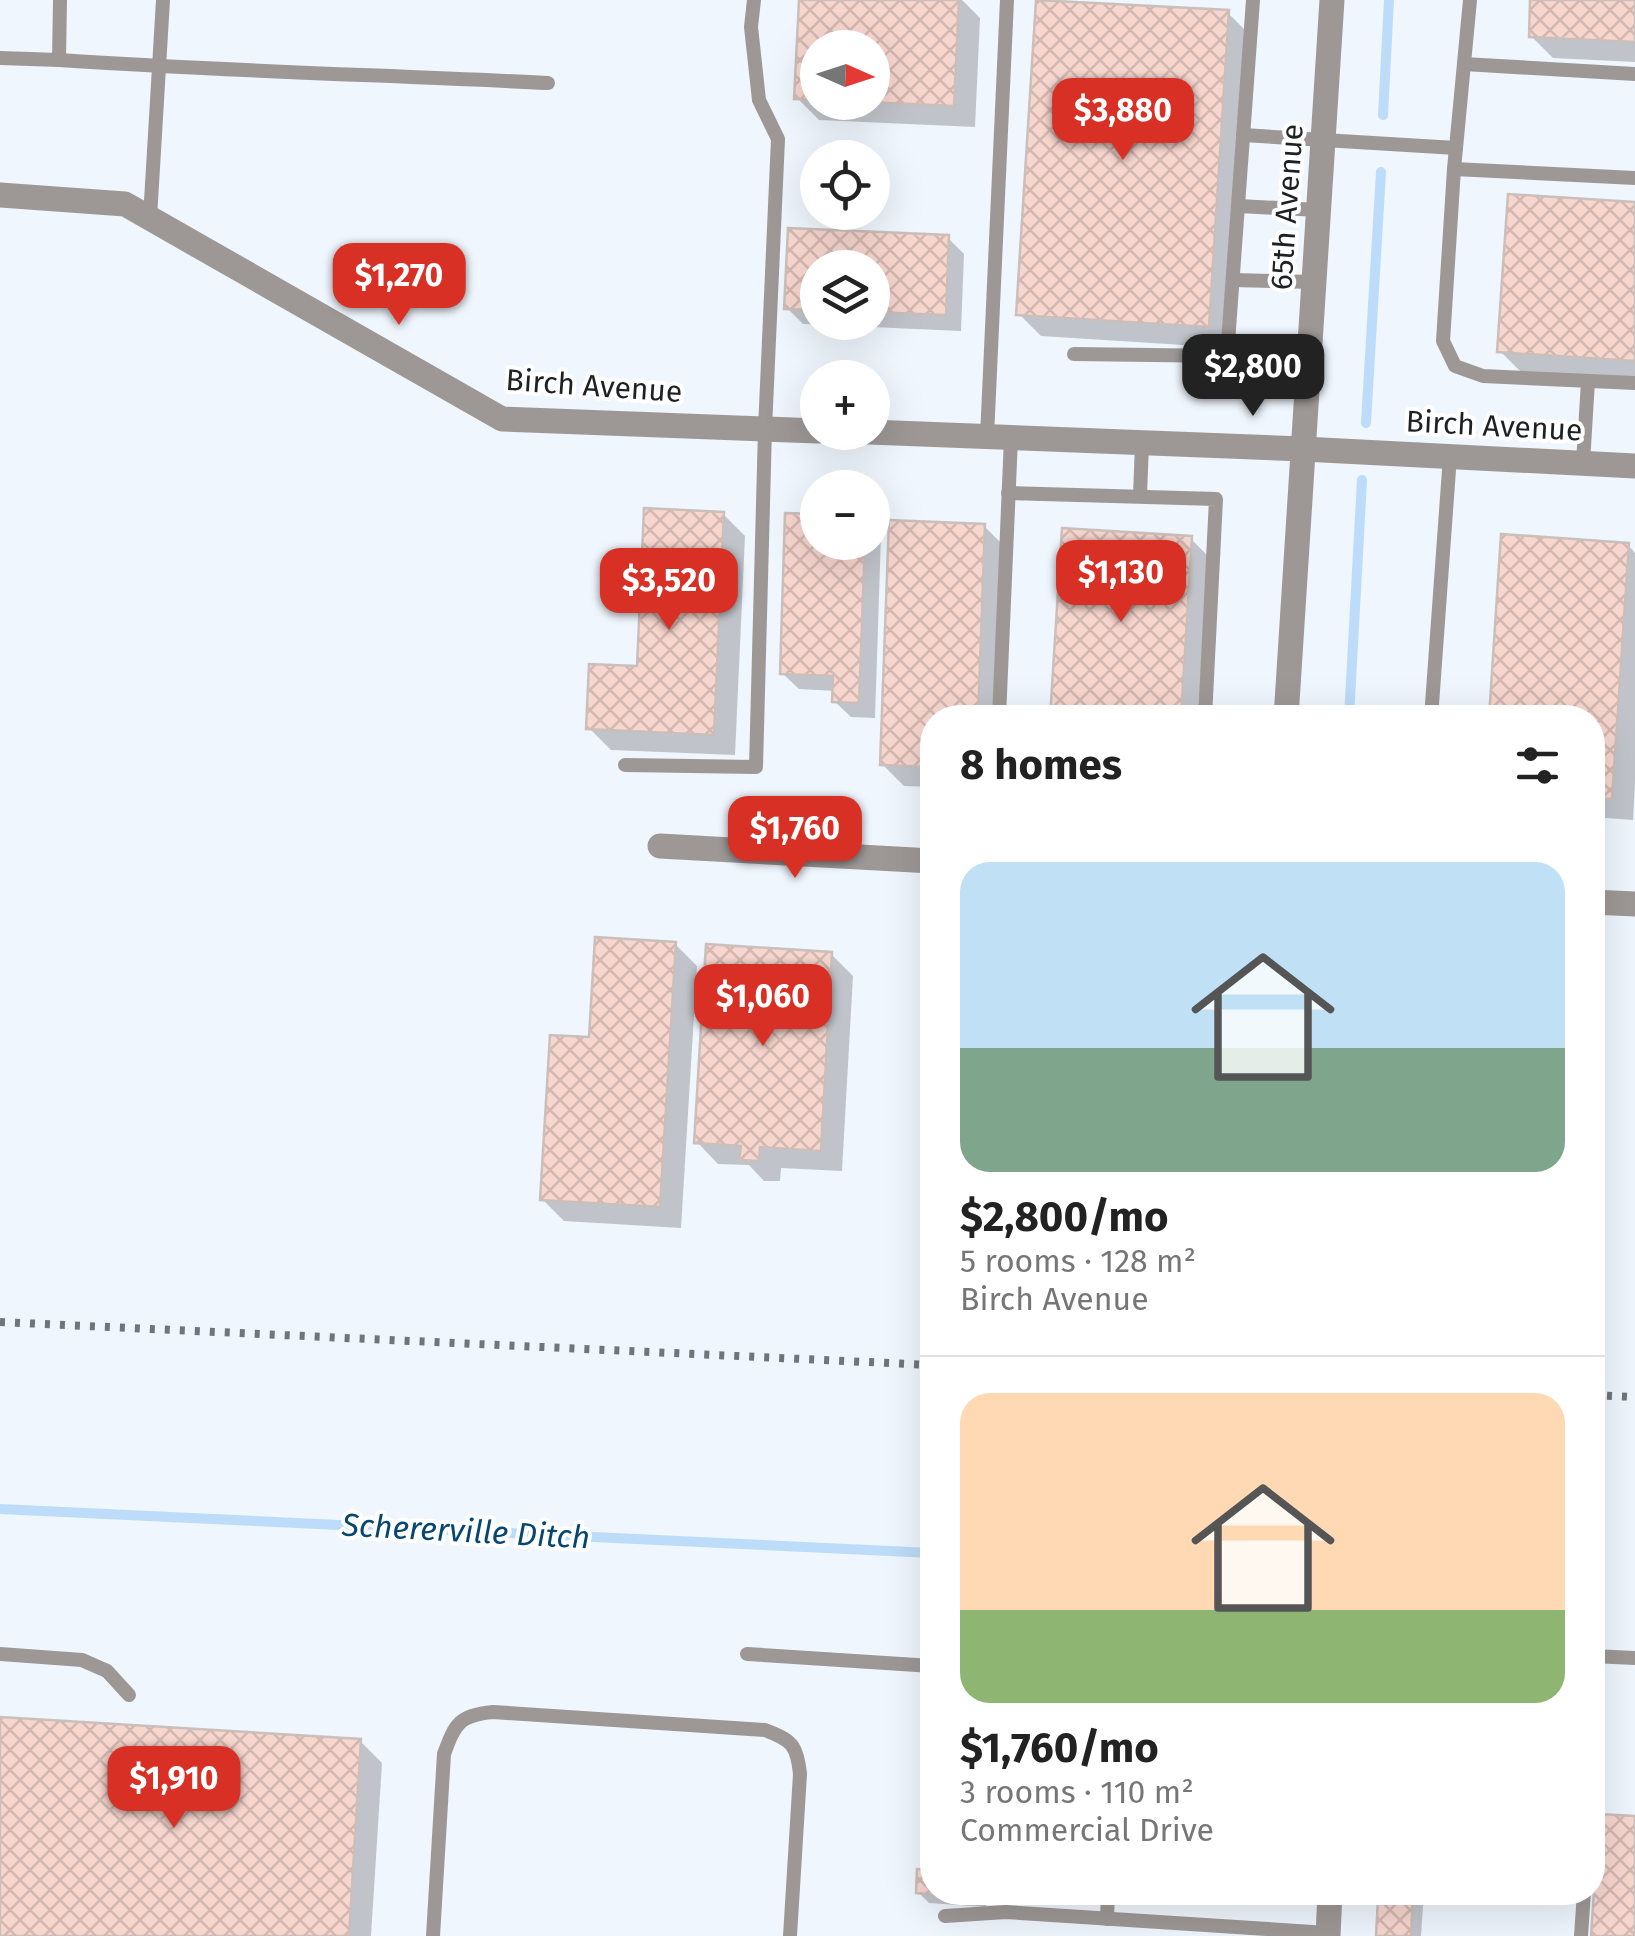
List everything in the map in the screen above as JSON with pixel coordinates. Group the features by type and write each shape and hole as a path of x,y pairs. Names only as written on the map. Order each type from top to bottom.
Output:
{"street":[{"name":"65th Avenue","path":"1287,705 1332,0"},
{"name":"Birch Avenue","path":"0,196 125,204 502,419 800,430"},
{"name":"Birch Avenue","path":"890,433 1635,466"},
{"path":"660,846 920,859"},
{"path":"1605,903 1635,904"},
{"path":"1328,1934 1329,1905"}],"lane":[{"path":"59,60 60,0"},
{"path":"150,218 163,0"},
{"path":"626,765 756,767 778,139 758,100 752,27 754,0"},
{"path":"1000,705 1008,493 999,437 1007,0"},
{"path":"1074,354 1227,356 1253,0"},
{"path":"1470,0 1443,340 1455,366 1482,376 1635,383"},
{"path":"0,58 548,83"},
{"path":"1464,64 1635,74"},
{"path":"1243,136 1456,148"},
{"path":"1454,169 1635,178"},
{"path":"1238,206 1319,210"},
{"path":"1233,280 1314,282"},
{"path":"1583,463 1588,381"},
{"path":"1140,496 1142,443"},
{"path":"1433,705 1450,456"},
{"path":"1008,493 1216,498 1206,705"},
{"path":"0,1654 82,1660 107,1672 128,1695"},
{"path":"747,1654 920,1665"},
{"path":"1605,1657 1635,1658"},
{"path":"433,1936 444,1754 454,1728 470,1714 493,1712 765,1730 787,1739 798,1753 800,1774 790,1936"},
{"path":"1107,1919 1108,1905"},
{"path":"1581,1936 1583,1905"},
{"path":"945,1916 1006,1912 1328,1934"}],"building":[{"path":"799,0 959,0 954,106 890,103 890,30 800,30 800,99 794,99"},
{"path":"1036,0 1229,10 1209,327 1016,315"},
{"path":"1530,0 1635,0 1635,42 1529,37"},
{"path":"1508,194 1635,202 1635,361 1497,352"},
{"path":"788,228 949,235 946,315 890,313 890,250 800,250 800,309 784,309"},
{"path":"644,508 724,512 714,735 586,729 589,664 637,666"},
{"path":"785,513 800,513 800,560 864,560 859,703 832,702 833,676 780,674"},
{"path":"890,520 985,524 978,705 920,705 920,767 880,765"},
{"path":"1062,528 1192,536 1182,705 1051,705"},
{"path":"1501,534 1629,543 1612,799 1605,799 1605,705 1490,705"},
{"path":"595,937 676,942 660,1207 540,1200 550,1035 589,1037"},
{"path":"706,944 832,952 821,1151 760,1147 759,1161 739,1160 741,1146 694,1143"},
{"path":"0,1717 361,1739 349,1936 0,1936"},
{"path":"1605,1814 1635,1816 1635,1936 1591,1936 1593,1905 1605,1905"},
{"path":"917,1869 920,1869 920,1893 916,1893"},
{"path":"1378,1905 1412,1905 1411,1936 1376,1936"}],"waterway":[{"name":"Schererville Ditch","path":"1383,115 1389,0"},
{"name":"Schererville Ditch","path":"1366,423 1381,172"},
{"name":"Schererville Ditch","path":"1350,705 1362,480"},
{"name":"Schererville Ditch","path":"0,1509 920,1552"}],"railway":[{"path":"0,1322 920,1364"},
{"path":"1605,1396 1635,1397"}]}
